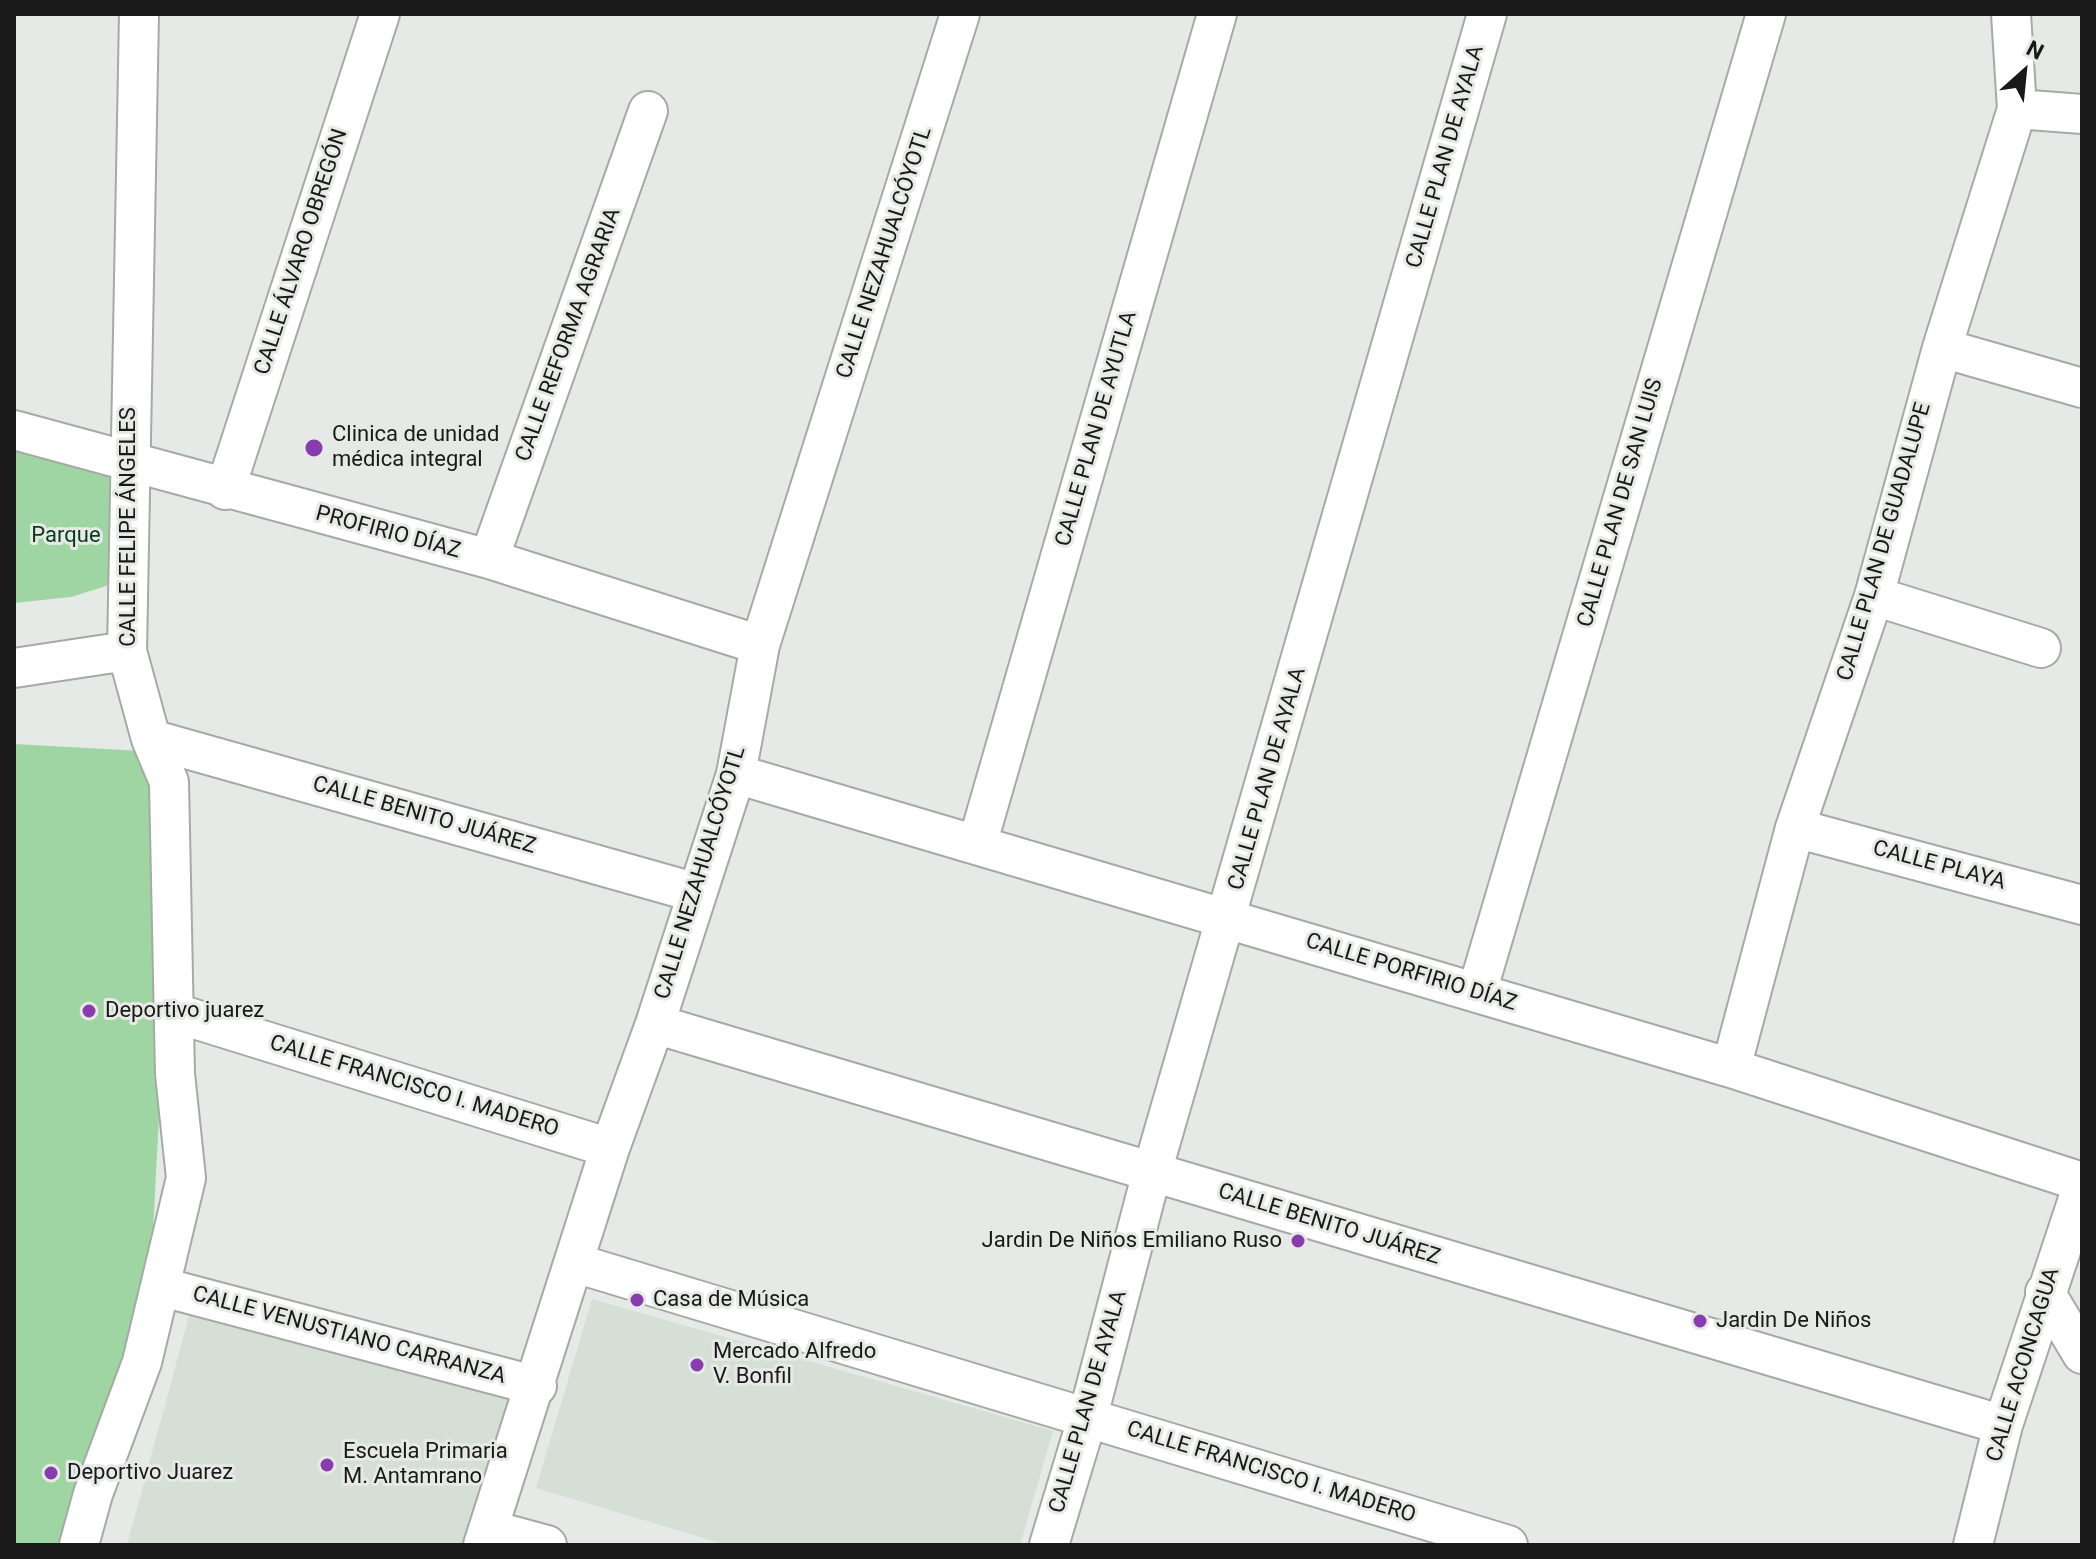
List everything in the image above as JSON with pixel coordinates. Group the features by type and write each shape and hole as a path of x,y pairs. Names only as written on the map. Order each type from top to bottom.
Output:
{"street":[{"name":"CALLE FELIPE ÁNGELES","path":"79,1545 93,1494 142,1362 186,1178 172,1012 169,782 151,739 127,651 139,14"},
{"name":"CALLE ÁLVARO OBREGÓN","path":"225,490 380,14"},
{"name":"CALLE NEZAHUALCÓYOTL","path":"486,1537 537,1386 610,1148 655,1024 736,774 760,645 960,14"},
{"name":"CALLE PLAN DE AYUTLA","path":"977,845 1217,14"},
{"name":"CALLE PLAN DE AYALA","path":"1049,1545 1088,1416 1152,1172 1228,918 1487,14"},
{"name":"CALLE PLAN DE SAN LUIS","path":"1477,992 1766,14"},
{"name":"CALLE PLAN DE GUADALUPE","path":"1731,1068 1795,828 1874,596 1942,348 2017,109 2011,14"},
{"path":"2017,109 2082,114"},
{"name":"CALLE REFORMA AGRARIA","path":"489,559 648,111"},
{"path":"1942,348 2082,388"},
{"name":"PROFIRIO DÍAZ","path":"14,430 129,464 489,559 760,645"},
{"path":"1874,596 2041,648"},
{"path":"14,668 127,651"},
{"name":"CALLE BENITO JUÁREZ","path":"151,739 697,893"},
{"name":"CALLE PORFIRIO DÍAZ","path":"736,774 1731,1068 2082,1184"},
{"name":"CALLE PLAYA","path":"1795,828 2082,905"},
{"name":"CALLE FRANCISCO I. MADERO","path":"172,1012 610,1148"},
{"name":"CALLE BENITO JUÁREZ","path":"655,1024 2003,1425"},
{"name":"CALLE ACONCAGUA","path":"1973,1545 2003,1425 2082,1184"},
{"name":"CALLE FRANCISCO I. MADERO","path":"575,1263 1508,1545"},
{"name":"CALLE VENUSTIANO CARRANZA","path":"162,1287 537,1386"},
{"path":"2045,1292 2082,1354"},
{"path":"486,1537 547,1545"}],"shaded area":[{"name":"Mercado Alfredo V. Bonfil","path":"592,1299 1053,1431 1020,1545 727,1545 536,1488"},
{"name":"Escuela Primaria M. Antamrano","path":"192,1305 537,1386 475,1545 127,1545"}],"green space":[{"name":"Parque","path":"14,437 115,464 120,573 106,586 71,597 14,603"},
{"name":"Deportivo juarez","path":"14,744 178,753 144,1403 64,1545 14,1545"}],"place":[{"name":"Clinica de unidad médica integral","path":"314,448"},
{"name":"Deportivo juarez","path":"89,1011"},
{"name":"Jardin De Niños Emiliano Ruso","path":"1298,1241"},
{"name":"Casa de Música","path":"637,1300"},
{"name":"Jardin De Niños","path":"1700,1321"},
{"name":"Mercado Alfredo V. Bonfil","path":"697,1365"},
{"name":"Escuela Primaria M. Antamrano","path":"327,1465"},
{"name":"Deportivo Juarez","path":"51,1473"}]}
